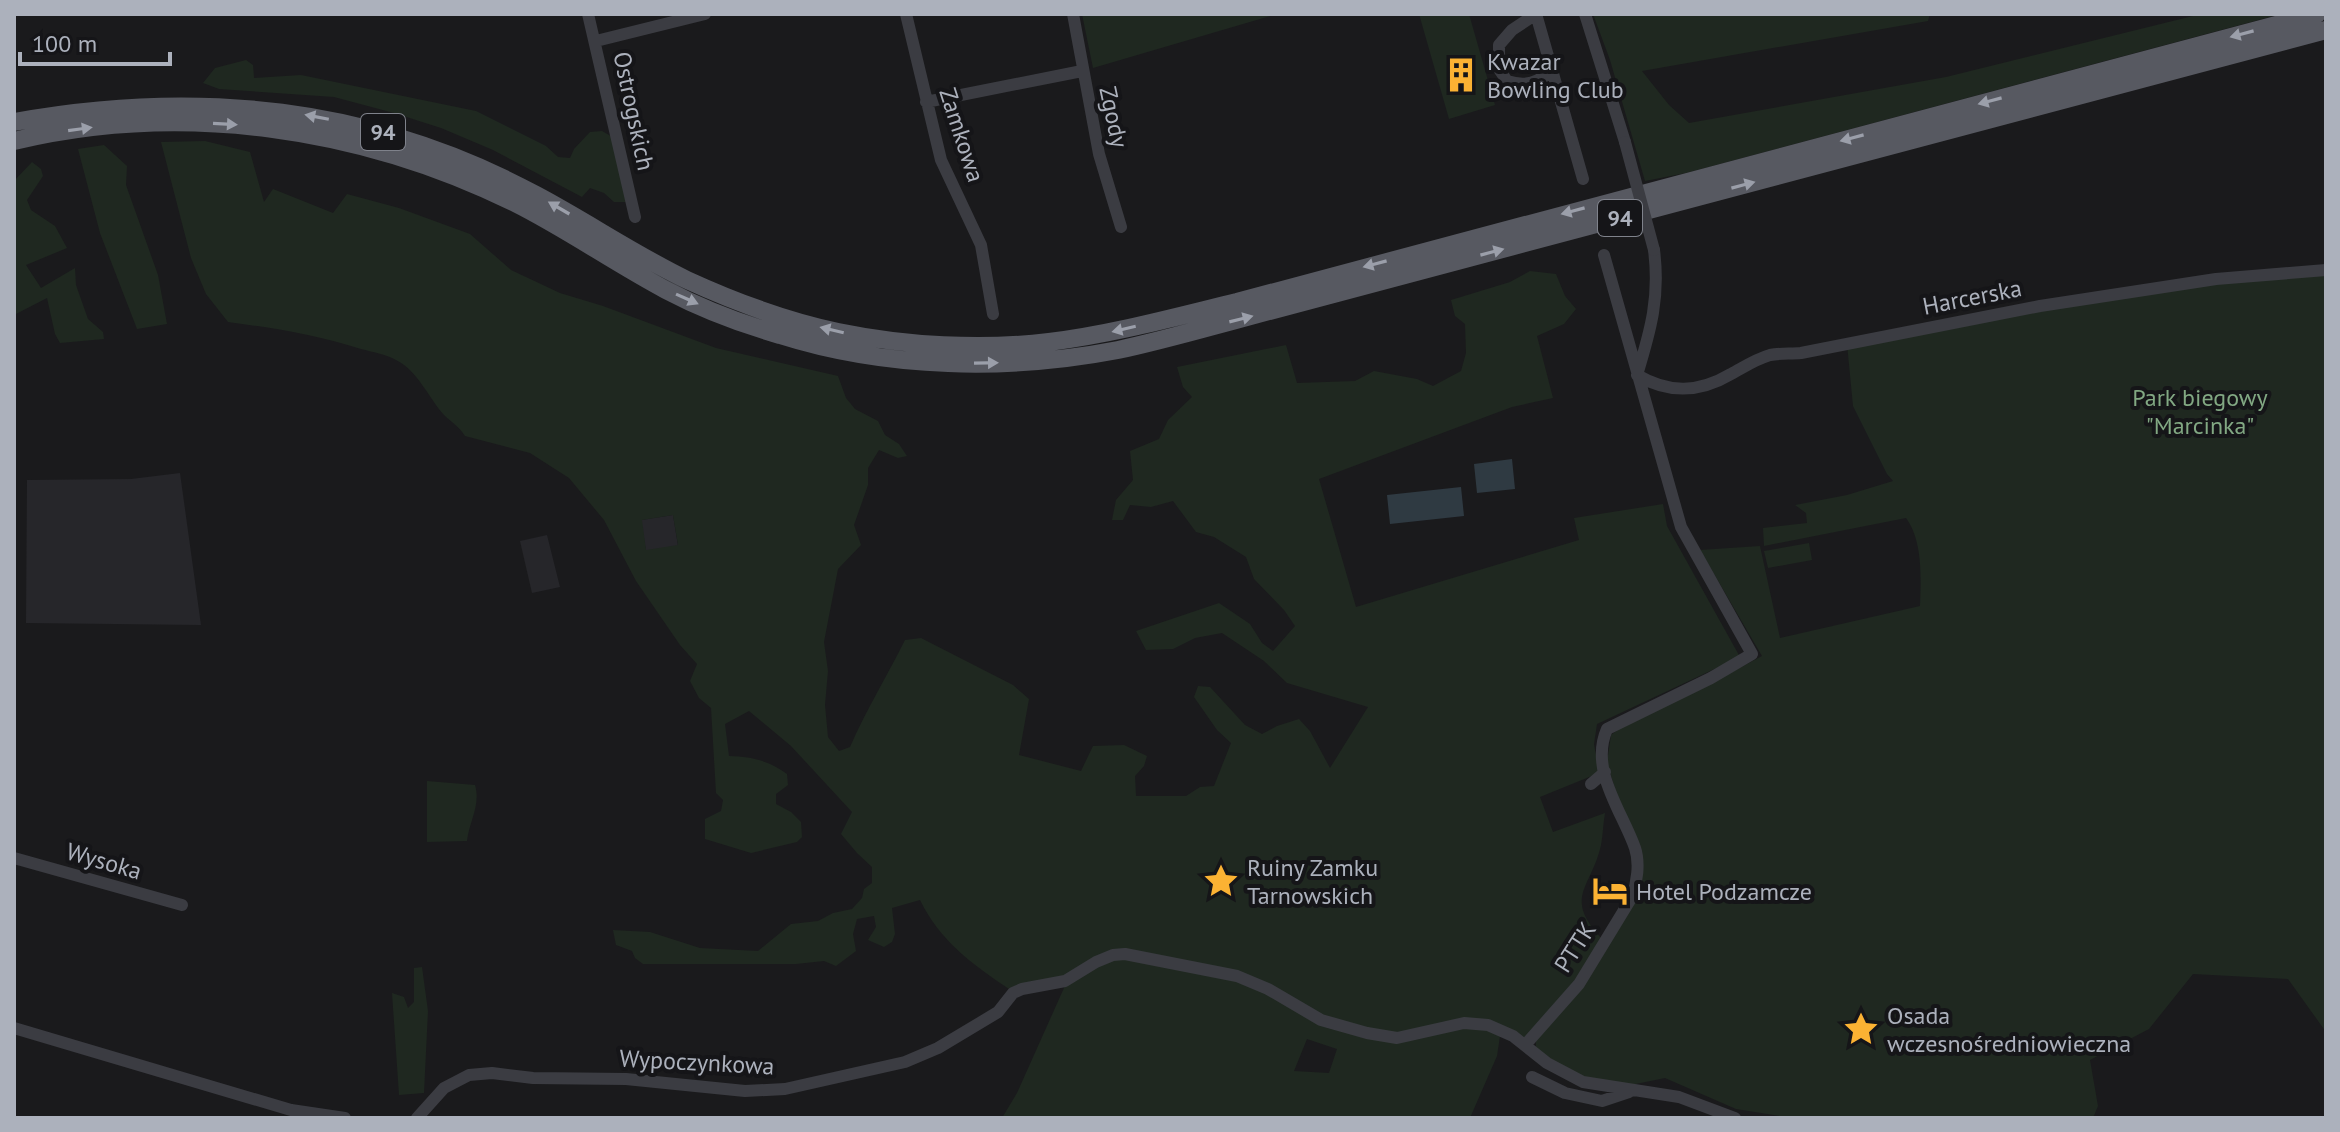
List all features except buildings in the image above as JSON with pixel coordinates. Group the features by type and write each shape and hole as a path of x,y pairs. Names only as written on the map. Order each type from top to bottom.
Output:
{"main road":[{"name":"94","path":"14,122 85,110 169,105 240,107 318,117 398,136 477,166 535,194 685,279 780,317 838,332 873,337 954,345 1000,345 1047,342 1117,331 1237,302 2317,14"},
{"name":"94","path":"14,141 105,126 175,123 244,125 349,141 467,181 551,223 668,291 781,336 838,350 908,360 1007,363 1119,349 1243,318 2326,30"}],"street":[{"name":"Ostrogskich","path":"588,14 635,217"},
{"path":"596,41 705,14"},
{"name":"Zamkowa","path":"906,14 941,160 981,245 993,314"},
{"name":"Zgody","path":"1073,14 1099,154 1121,227"},
{"path":"1552,70 1541,80 1525,85 1507,81 1499,69 1499,45 1512,30 1536,14 1552,70 1583,179"},
{"path":"1585,14 1625,142 1654,250 1658,278 1657,304 1637,375"},
{"path":"926,102 1082,71"},
{"path":"1604,255 1637,375"},
{"name":"Harcerska","path":"1637,375 1660,387 1679,390 1702,388 1772,354 1801,353 2040,306 2202,281 2326,270"},
{"name":"PTTK","path":"1526,1044 1579,984 1632,897 1636,884 1636,850 1615,808 1605,772 1604,739 1607,729 1711,678 1752,654 1681,527 1637,375"},
{"path":"1591,784 1605,772"},
{"name":"Wysoka","path":"14,858 182,905"},
{"name":"Wypoczynkowa","path":"417,1118 444,1088 469,1075 492,1073 533,1078 626,1079 745,1091 785,1089 905,1062 938,1048 998,1012 1013,993 1065,981 1113,955 1140,956 1237,976 1268,989 1321,1020 1367,1033 1397,1038 1464,1023 1500,1029 1526,1044 1547,1063 1583,1082 1679,1097 1735,1118"},
{"path":"14,1028 291,1110 345,1118"},
{"path":"1532,1077 1565,1093 1602,1101 1632,1091"}],"shaded area":[{"path":"1512,459 1515,489 1477,493 1474,464"},
{"path":"180,473 201,625 26,623 27,480 131,479"},
{"path":"1461,487 1464,516 1390,524 1387,495"},
{"path":"673,515 678,546 646,551 641,520"},
{"path":"547,535 560,587 532,593 520,541"}],"green space":[{"path":"1082,14 1277,14 1093,68"},
{"path":"1419,14 1469,14 1495,105 1449,119"},
{"path":"1593,14 1930,14 1928,21 1642,71 1669,105 1689,123 1946,77 2201,14 2281,14 1686,173 1645,181 1610,60"},
{"path":"246,60 253,65 254,78 301,75 476,111 546,146 558,157 570,158 590,132 602,131 616,139 630,202 614,202 604,193 590,188 582,197 493,150 441,128 394,113 334,97 219,89 203,83 215,68"},
{"path":"205,141 250,152 264,202 273,189 333,213 347,194 399,208 470,234 511,270 560,293 716,348 838,376 846,398 855,409 878,421 885,435 899,444 907,456 898,458 879,450 868,468 868,485 854,525 861,545 838,569 824,642 828,671 825,705 828,737 839,751 850,747 905,640 921,638 1013,685 1029,699 1019,755 1081,771 1093,746 1124,745 1147,756 1144,766 1135,776 1136,796 1186,796 1200,787 1214,786 1231,743 1217,730 1194,697 1198,686 1210,687 1245,725 1262,734 1299,719 1310,731 1330,768 1368,707 1287,683 1264,661 1222,633 1195,638 1173,649 1146,650 1136,631 1219,603 1250,624 1262,643 1273,651 1295,626 1254,579 1246,557 1214,537 1196,532 1173,501 1151,507 1130,505 1123,520 1112,520 1116,500 1133,480 1130,451 1159,439 1168,420 1192,397 1183,387 1177,367 1286,345 1297,383 1355,381 1374,371 1417,379 1433,386 1461,371 1466,353 1465,324 1455,316 1451,300 1510,282 1530,271 1556,274 1565,296 1576,309 1564,324 1537,336 1553,398 1512,407 1319,479 1356,607 1579,540 1574,518 1663,504 1667,526 1740,657 1597,724 1594,744 1599,773 1540,797 1553,832 1605,813 1601,845 1582,903 1584,914 1605,942 1579,984 1521,1046 1500,1036 1497,1056 1470,1118 1002,1118 1017,1093 1068,979 1009,989 947,940 920,900 892,908 895,934 892,942 884,947 868,940 876,927 874,916 857,919 853,934 856,951 836,966 824,961 796,964 643,964 632,951 616,945 613,930 650,932 700,948 758,951 791,924 818,921 833,913 852,909 862,898 864,889 872,883 872,867 841,834 852,812 791,746 749,711 725,724 729,756 760,760 787,774 788,785 776,794 776,804 801,822 802,837 797,842 751,853 705,839 705,819 721,811 723,800 716,793 711,708 699,698 690,681 697,664 680,645 636,581 604,520 569,478 530,453 465,436 444,415 411,371 392,358 312,336 228,322 206,294 191,258 161,142","holes":["673,515 678,545 646,550 642,520","1307,1039 1337,1049 1329,1073 1294,1071"]},
{"path":"104,145 127,166 126,185 158,275 167,324 137,329 100,233 78,149"},
{"path":"32,162 41,169 43,176 27,200 31,210 55,226 67,248 26,265 41,288 75,268 76,285 88,319 103,332 104,339 60,343 47,298 14,315 14,181"},
{"name":"Park biegowy \"Marcinka\"","path":"2326,270 2326,1032 2288,979 2193,974 2149,1029 2090,1060 2098,1106 2093,1118 1792,1118 1736,1109 1665,1078 1626,1086 1576,1075 1536,1049 1536,1038 1612,933 1641,857 1607,762 1611,735 1631,720 1698,690 1762,656 1700,550 1760,546 1780,638 1920,606 1918,549 1906,518 1764,546 1763,528 1807,523 1806,513 1795,505 1847,495 1893,481 1853,406 1847,344 2040,306"},
{"path":"1809,543 1812,560 1768,568 1764,551"},
{"path":"427,781 475,785 476,806 467,841 427,842"},
{"path":"422,967 428,1011 424,1093 399,1095 392,993 404,997 408,1008 414,1002 414,968"}],"place":[{"name":"Kwazar Bowling Club","path":"1461,75"},
{"name":"Ruiny Zamku Tarnowskich","path":"1221,881"},
{"name":"Hotel Podzamcze","path":"1610,891"},
{"name":"Osada wczesnośredniowieczna","path":"1861,1029"}]}
